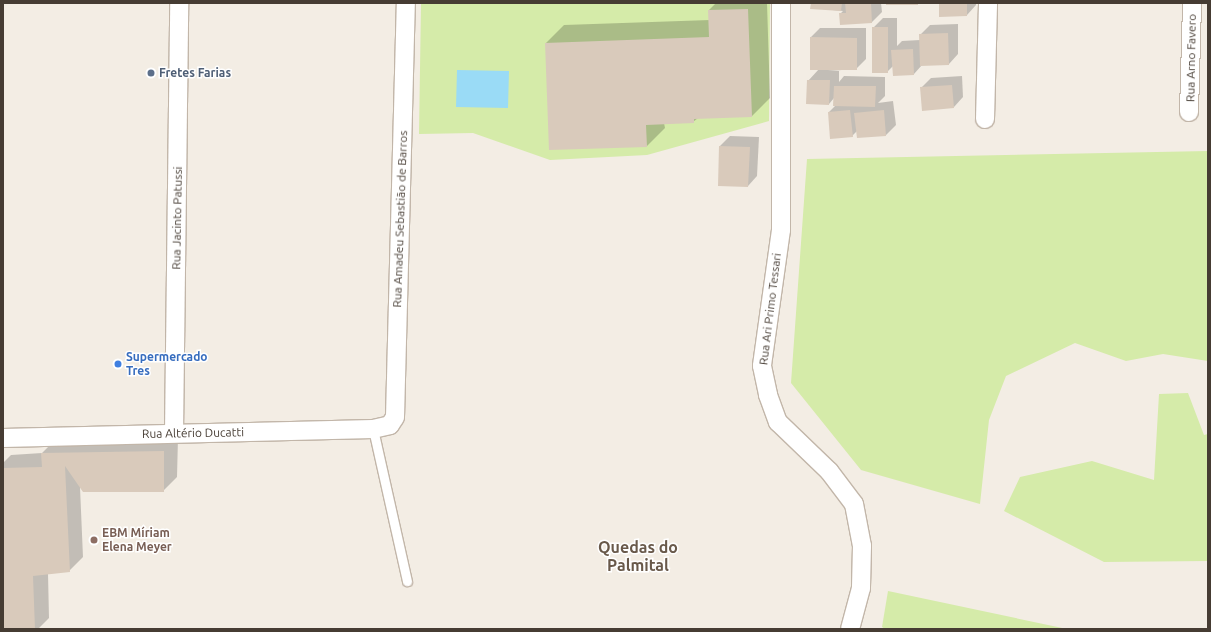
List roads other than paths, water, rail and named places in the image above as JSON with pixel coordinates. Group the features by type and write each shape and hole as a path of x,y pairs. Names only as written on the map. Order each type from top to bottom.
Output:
{"street":[{"name":"Rua Jacinto Patussi","path":"174,433 179,3"},
{"name":"Rua Amadeu Sebastião de Barros","path":"378,429 390,425 395,417 406,3"},
{"name":"Rua Ari Primo Tessari","path":"781,3 781,230 762,366 768,395 778,422 829,470 854,504 862,546 861,588 850,629"},
{"path":"985,119 988,3"},
{"name":"Rua Arno Favero","path":"1189,112 1192,3"},
{"name":"Rua Altério Ducatti","path":"3,438 378,429"}],"lane":[{"path":"378,429 407,581"}],"water":[{"path":"457,70 509,71 508,108 456,107"}],"place":[{"name":"Fretes Farias","path":"151,73"},
{"name":"Supermercado Tres","path":"118,364"},
{"name":"EBM Míriam Elena Meyer","path":"94,540"}],"district":[{"name":"Quedas do Palmital","path":"638,556"}]}
